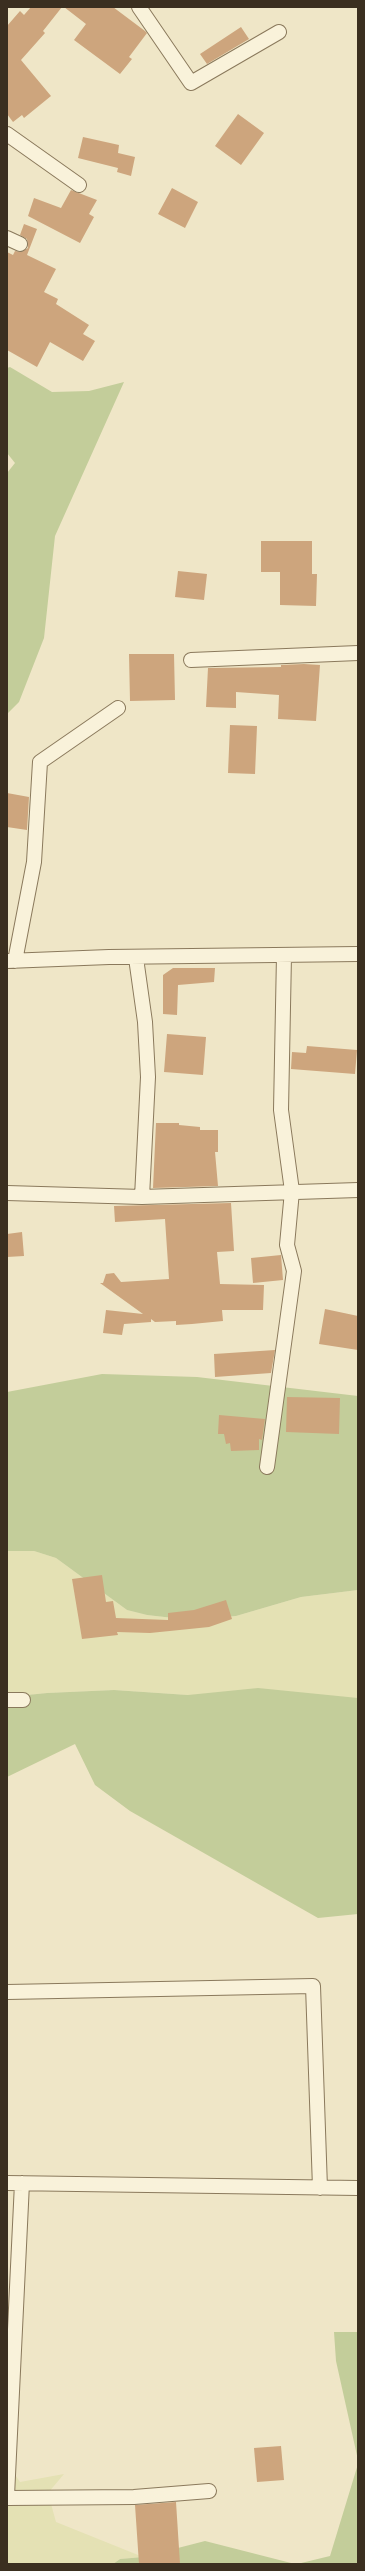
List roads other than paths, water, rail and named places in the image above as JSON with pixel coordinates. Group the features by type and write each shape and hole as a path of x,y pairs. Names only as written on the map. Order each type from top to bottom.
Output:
{"street":[{"path":"139,7 191,83 279,32"},
{"path":"7,134 79,185"},
{"path":"191,660 358,653"},
{"path":"118,708 40,762 34,862 11,961 358,954"},
{"path":"267,1467 294,1271 287,1245 292,1191 281,1110 284,955"},
{"path":"136,958 145,1022 148,1077 142,1197"},
{"path":"7,1193 142,1197 358,1190"},
{"path":"7,1700 23,1700"},
{"path":"7,1992 313,1986 320,2188"},
{"path":"7,2183 358,2188"},
{"path":"22,2183 7,2497 134,2497 209,2491"}]}
